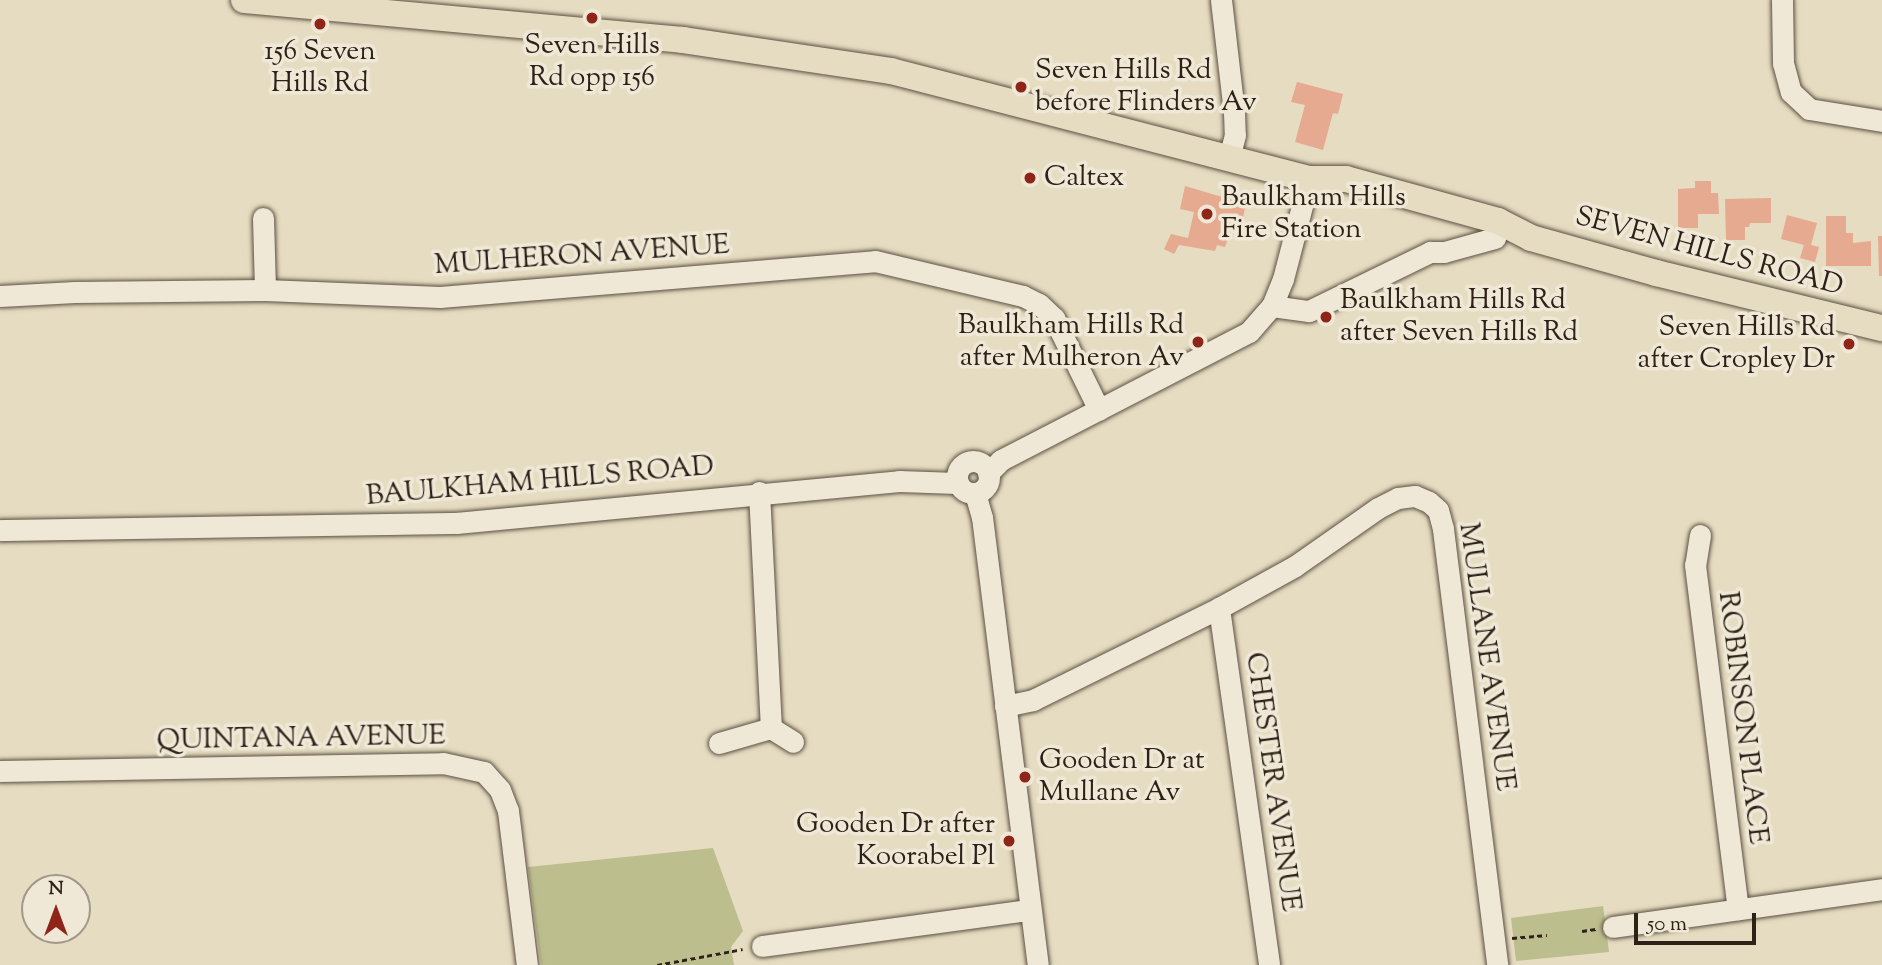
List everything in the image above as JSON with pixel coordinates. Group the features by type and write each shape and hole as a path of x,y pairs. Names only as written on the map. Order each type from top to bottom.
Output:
{"main road":[{"name":"SEVEN HILLS ROAD","path":"244,0 683,40 807,56 912,76 1308,179 1346,179 1498,221 1531,238 1656,273 1879,329"},
{"name":"SEVEN HILLS ROAD","path":"1308,179 1333,194 1495,238 1531,238"}],"street":[{"path":"1221,0 1234,112 1235,135 1229,158"},
{"path":"1782,0 1783,62 1791,92 1809,109 1882,121"},
{"path":"1038,965 982,517 967,488 985,487 988,473 1001,460 1236,342 1249,332 1272,306 1283,279 1308,179"},
{"path":"263,218 265,290"},
{"path":"1272,306 1309,311 1430,252 1444,252 1495,238"},
{"name":"MULHERON AVENUE","path":"0,296 265,290 440,297 875,261 1023,296 1039,304 1054,318 1099,410"},
{"name":"BAULKHAM HILLS ROAD","path":"0,530 456,523 759,492 899,481 967,488"},
{"path":"759,492 771,728"},
{"name":"MULLANE AVENUE","path":"1005,706 1033,700 1219,608 1295,566 1378,508 1398,498 1415,496 1429,502 1438,510 1443,529 1497,965"},
{"name":"ROBINSON PLACE","path":"1700,535 1695,565 1738,909"},
{"name":"CHESTER AVENUE","path":"1219,608 1269,965"},
{"path":"719,743 771,728 793,741"},
{"name":"QUINTANA AVENUE","path":"0,771 443,763 485,772 500,790 508,811 527,965"},
{"path":"1614,926 1882,889"},
{"path":"762,946 1030,909"}],"path":[{"path":"1509,939 1547,935"},
{"path":"657,965 762,946"}],"green space":[{"path":"713,848 743,931 731,947 734,965 541,965 528,867"},
{"path":"1603,906 1609,952 1516,961 1511,918"}],"building":[{"path":"1297,82 1343,94 1338,114 1333,113 1323,150 1295,142 1305,105 1291,102"},
{"path":"1695,181 1711,181 1711,193 1718,193 1719,214 1698,214 1698,228 1678,228 1678,189 1695,188"},
{"path":"1185,186 1246,204 1241,226 1233,223 1225,247 1217,245 1215,251 1179,245 1174,254 1164,249 1171,234 1188,238 1194,212 1180,209"},
{"path":"1771,198 1771,223 1750,223 1749,227 1745,227 1745,240 1726,240 1725,199"},
{"path":"1787,215 1817,223 1811,245 1819,247 1815,262 1800,258 1804,245 1781,239"},
{"path":"1826,216 1846,216 1846,233 1853,233 1853,243 1871,241 1871,266 1826,266"},
{"path":"1878,236 1882,236 1882,276 1879,276"}],"place":[{"name":"Seven Hills Rd opp 156","path":"592,18"},
{"name":"156 Seven Hills Rd","path":"320,24"},
{"name":"Seven Hills Rd before Flinders Av","path":"1021,87"},
{"name":"Caltex","path":"1030,178"},
{"name":"Baulkham Hills Fire Station","path":"1207,214"},
{"name":"Baulkham Hills Rd after Seven Hills Rd","path":"1326,317"},
{"name":"Baulkham Hills Rd after Mulheron Av","path":"1198,342"},
{"name":"Seven Hills Rd after Cropley Dr","path":"1849,344"},
{"name":"Gooden Dr at Mullane Av","path":"1025,777"},
{"name":"Gooden Dr after Koorabel Pl","path":"1009,841"}]}
